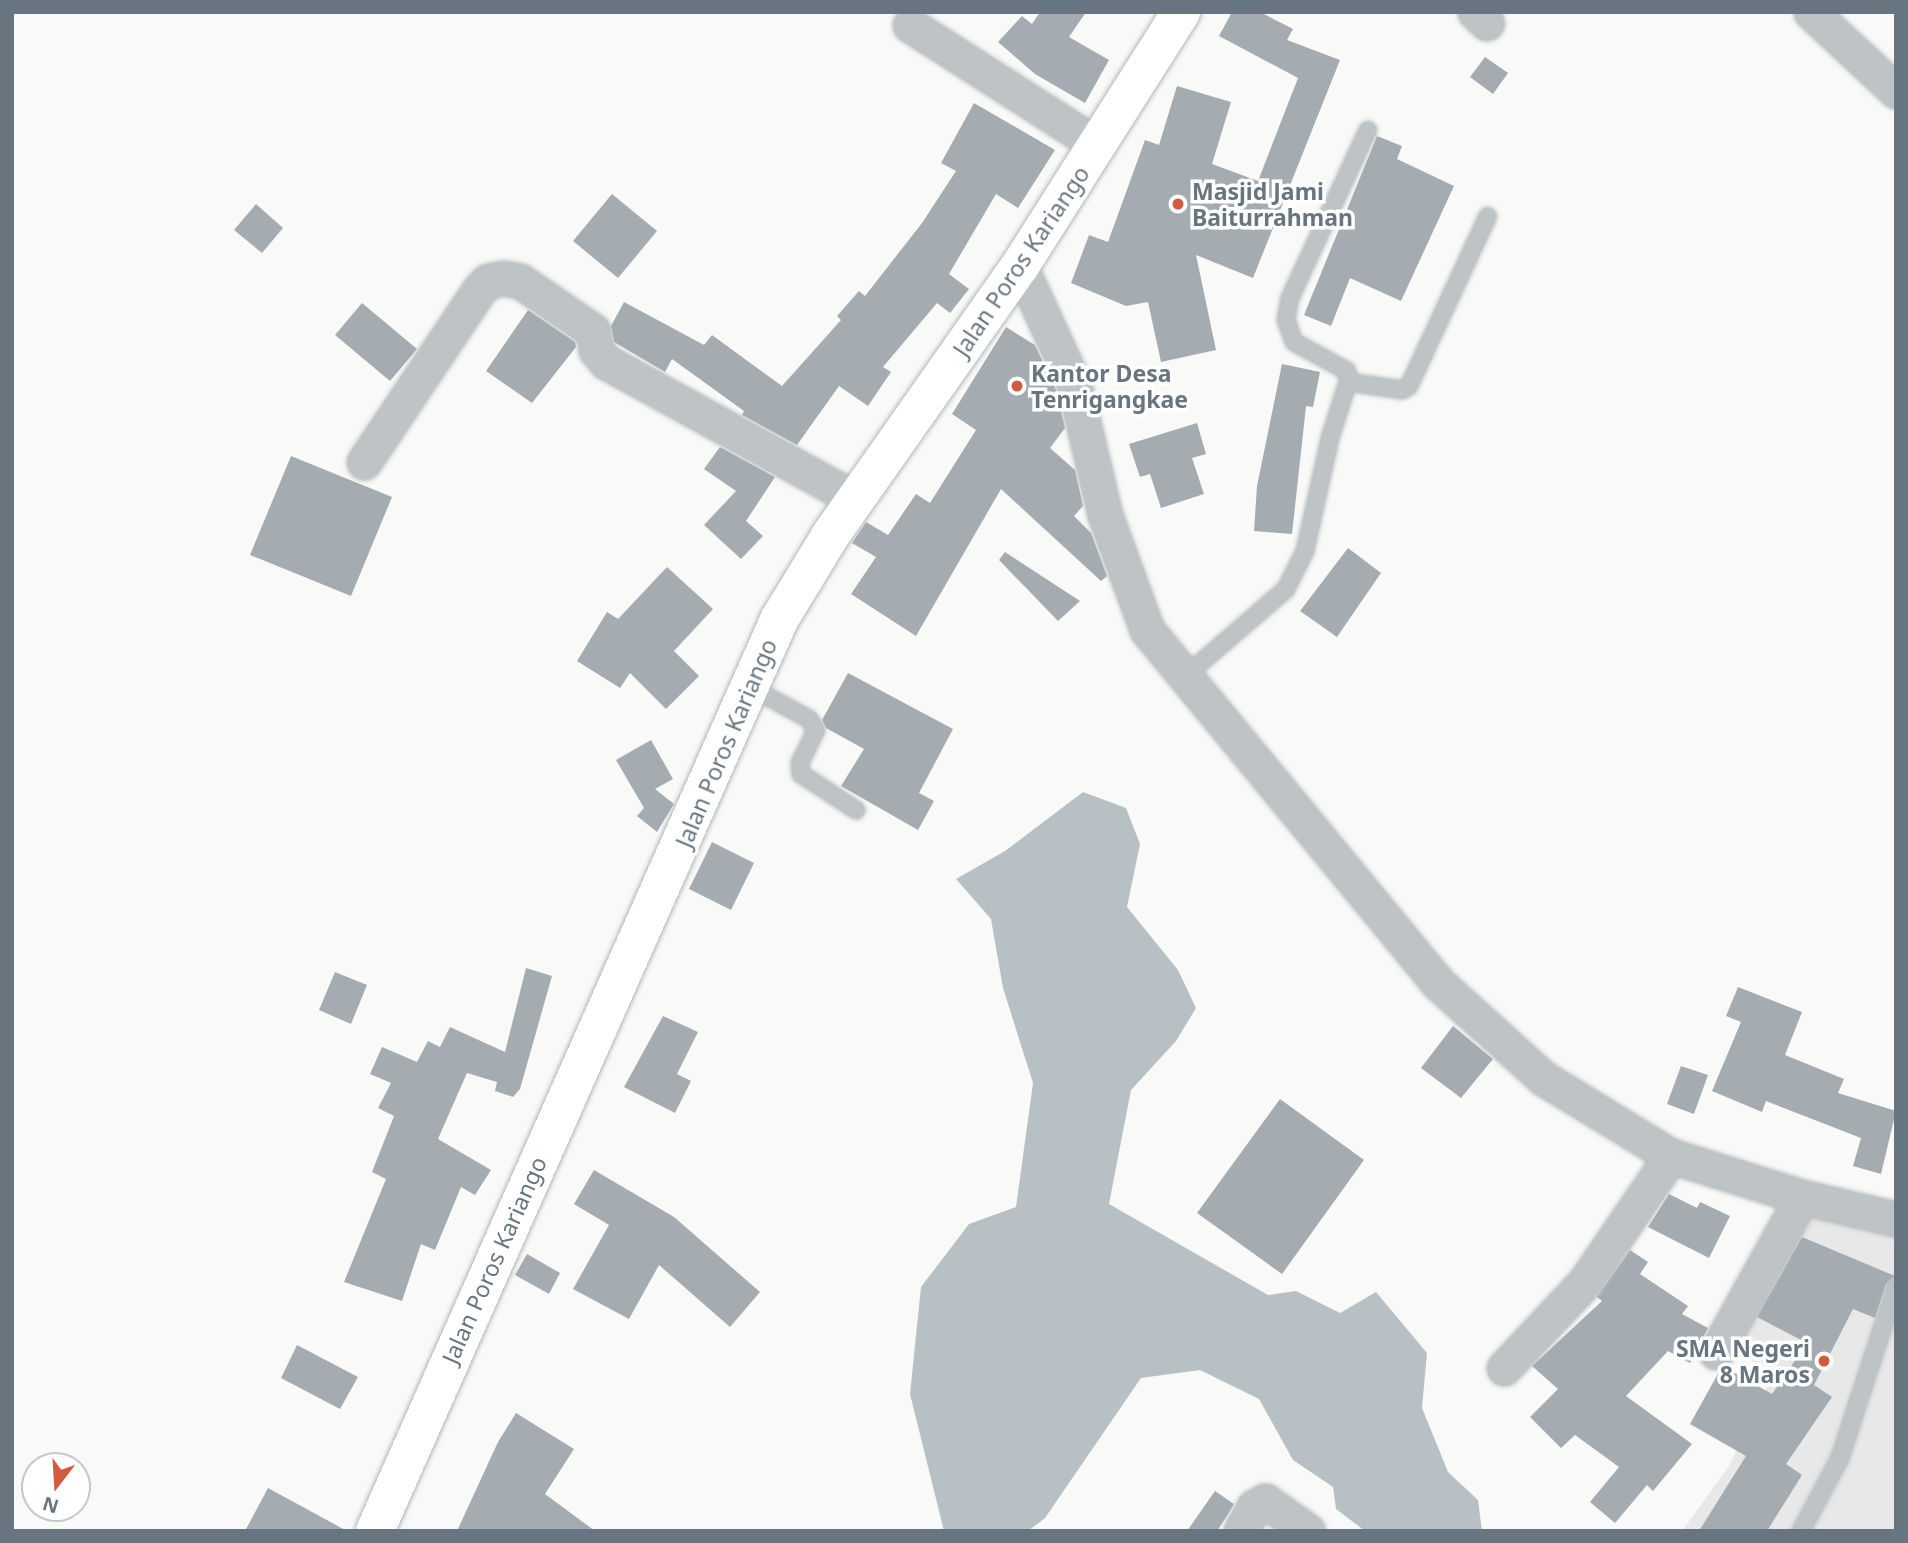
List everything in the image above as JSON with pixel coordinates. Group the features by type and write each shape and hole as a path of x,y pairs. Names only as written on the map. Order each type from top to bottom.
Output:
{"main road":[{"name":"Jalan Poros Kariango","path":"375,1531 785,609 855,499 1020,265 1181,12"}],"street":[{"path":"1811,12 1896,91"},
{"path":"910,26 1098,145"},
{"path":"1020,265 1074,384 1105,514 1147,630 1183,678 1438,983 1543,1078 1671,1156 1802,1198 1896,1219"},
{"path":"364,462 480,289 496,278 512,279 593,331 596,350 606,362 855,499"},
{"path":"1504,1368 1585,1282 1671,1156"},
{"path":"1716,1352 1802,1198"},
{"path":"1241,1531 1254,1507 1265,1501 1308,1531"}],"lane":[{"path":"1183,678 1272,603 1298,569 1348,382 1347,371 1294,342 1286,320 1290,298 1368,130"},
{"path":"1348,382 1402,390 1409,386 1488,216"},
{"path":"750,687 809,719 816,730 800,763 801,774 856,810"},
{"path":"1801,1531 1840,1458 1896,1287"}],"shaded area":[{"path":"1083,792 1126,808 1140,844 1127,907 1178,970 1196,1008 1176,1041 1131,1090 1109,1204 1268,1295 1296,1291 1340,1313 1376,1292 1427,1353 1422,1408 1448,1472 1478,1500 1482,1531 1365,1531 1336,1509 1333,1487 1293,1460 1259,1399 1200,1370 1141,1378 1045,1518 1028,1531 944,1531 910,1394 921,1287 969,1224 1016,1207 1033,1083 1003,988 991,919 956,879 1005,851"},
{"name":"SMA Negeri 8 Maros","path":"1811,1209 1896,1232 1896,1531 1682,1531 1729,1466 1775,1371 1729,1351"}],"building":[{"path":"1040,12 1086,12 1069,37 1109,60 1085,103 1035,74 998,42 1022,16 1032,24"},
{"path":"1232,12 1260,12 1293,29 1287,40 1340,60 1253,278 1196,255 1216,350 1161,362 1148,302 1126,306 1071,283 1089,235 1108,242 1145,140 1159,145 1177,86 1231,102 1212,164 1258,181 1298,78 1219,36"},
{"path":"1485,57 1508,73 1493,94 1470,77"},
{"path":"974,103 1055,150 1018,208 996,194 949,274 969,289 950,313 937,303 883,367 891,372 868,406 839,386 797,445 742,415 744,411 672,359 665,372 614,342 611,326 624,302 704,345 712,335 782,386 841,320 837,316 859,291 865,296 922,223 956,171 941,163"},
{"path":"1377,136 1402,146 1397,159 1454,186 1401,301 1350,278 1331,326 1304,315"},
{"path":"612,194 657,231 618,278 573,241"},
{"path":"256,204 283,228 262,253 234,230"},
{"path":"362,303 417,349 390,381 335,335"},
{"path":"528,310 575,342 576,347 532,403 486,371"},
{"path":"1006,327 1035,345 1056,390 1065,428 1050,448 1075,470 1083,506 1074,516 1091,533 1107,576 1101,581 1001,489 916,636 851,594 876,557 852,543 866,522 888,535 916,494 930,503 976,430 952,414"},
{"path":"1282,364 1320,372 1313,407 1306,406 1292,534 1254,531 1257,486"},
{"path":"1197,423 1206,454 1192,458 1204,494 1161,508 1150,474 1140,477 1129,444"},
{"path":"720,447 775,477 746,521 763,536 741,559 704,525 736,491 704,469"},
{"path":"291,456 392,497 351,596 250,555"},
{"path":"1348,548 1381,573 1337,637 1300,611"},
{"path":"1005,552 1080,601 1058,621 999,560"},
{"path":"667,567 713,609 674,651 699,676 666,709 630,673 620,688 577,661 607,612 618,619"},
{"path":"848,673 953,729 919,793 934,801 918,830 841,786 864,749 826,728 822,720"},
{"path":"651,740 673,779 655,789 674,804 657,832 637,816 644,808 616,760"},
{"path":"712,842 754,863 731,910 689,889"},
{"path":"526,968 552,976 520,1089 513,1097 495,1091 497,1082 467,1073 438,1139 491,1170 475,1195 461,1187 435,1250 421,1244 402,1301 344,1282 386,1179 372,1172 394,1116 378,1108 391,1083 370,1074 382,1047 417,1062 428,1041 440,1047 450,1027 505,1052"},
{"path":"335,972 367,985 351,1024 319,1010"},
{"path":"1738,987 1802,1012 1785,1055 1844,1079 1838,1093 1896,1111 1881,1174 1853,1166 1861,1138 1766,1101 1762,1112 1712,1091 1741,1022 1726,1016"},
{"path":"663,1016 698,1032 677,1074 691,1081 675,1113 624,1087"},
{"path":"1453,1026 1493,1059 1461,1098 1421,1068"},
{"path":"1681,1066 1708,1075 1694,1114 1667,1104"},
{"path":"1280,1099 1364,1160 1282,1274 1197,1213"},
{"path":"594,1170 674,1217 760,1292 730,1327 659,1265 629,1319 573,1289 609,1225 574,1204"},
{"path":"1669,1194 1697,1208 1700,1202 1730,1216 1709,1258 1648,1227"},
{"path":"1802,1237 1895,1276 1886,1284 1875,1318 1853,1309 1814,1385 1832,1397 1786,1464 1802,1475 1767,1531 1699,1531 1746,1456 1690,1424 1720,1370 1726,1368 1772,1394 1807,1343 1757,1317"},
{"path":"1630,1250 1648,1262 1640,1274 1688,1306 1682,1314 1708,1328 1690,1363 1668,1351 1626,1396 1692,1444 1653,1491 1647,1485 1615,1523 1590,1502 1619,1467 1575,1435 1561,1448 1530,1417 1558,1389 1532,1366 1602,1301 1597,1297"},
{"path":"527,1254 560,1273 549,1294 515,1275"},
{"path":"297,1345 358,1377 340,1409 281,1378"},
{"path":"516,1413 574,1449 545,1494 595,1531 457,1531 498,1442"},
{"path":"268,1488 347,1531 245,1531"},
{"path":"1215,1491 1234,1504 1217,1531 1187,1531"}],"place":[{"name":"Masjid Jami Baiturrahman","path":"1178,204"},
{"name":"Kantor Desa Tenrigangkae","path":"1017,386"},
{"name":"SMA Negeri 8 Maros","path":"1824,1361"}]}
